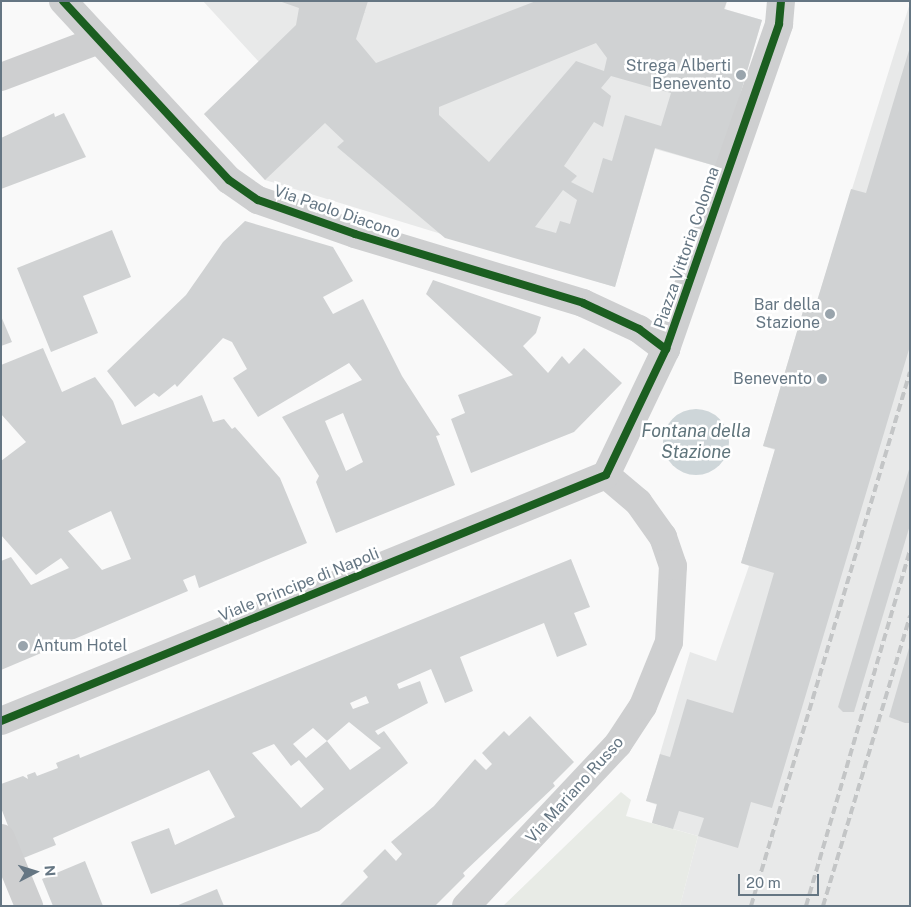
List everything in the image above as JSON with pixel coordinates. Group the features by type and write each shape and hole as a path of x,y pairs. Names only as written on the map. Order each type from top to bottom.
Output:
{"street":[{"name":"Via Paolo Diacono","path":"63,1 229,180 258,200 355,234 583,303 640,329 666,350"},
{"name":"Piazza Vittoria Colonna","path":"606,476 666,350 780,13"},
{"path":"1,77 99,40"},
{"name":"Viale Principe di Napoli","path":"1,721 606,476"},
{"name":"Via Mariano Russo","path":"466,906 618,744 643,706 669,642 673,566 663,537 638,502 606,476"},
{"path":"1,838 29,906"}],"shaded area":[{"path":"203,1 727,1 725,9 762,20 719,167 655,149 615,287 265,180 204,114 259,62"},
{"path":"910,3 910,906 680,906 698,836 652,823 657,805 646,801 690,652 716,661 749,566 741,563 775,450 763,446 804,308 814,311"},
{"path":"621,792 631,800 626,816 698,836 680,906 503,906"}],"water":[{"name":"Fontana della Stazione","path":"696,409 709,411 719,419 727,429 729,442 727,455 719,465 709,473 696,475 683,473 673,465 665,455 663,442 665,429 673,419 683,411"}],"building":[{"path":"279,1 368,1 356,39 376,63 536,1 727,1 724,9 762,20 719,167 655,148 615,287 445,238 337,147 344,141 325,123 265,180 204,114 296,25 299,8","holes":["596,43 607,58 604,71 576,61 489,162 439,115 439,107","611,76 671,93 661,126 625,115 612,161 603,158 593,193 571,182 577,176 564,166 594,122 603,127 611,96 601,88","563,190 577,200 570,224 560,221 556,233 535,227"]},
{"path":"910,47 910,346 772,808 751,802 738,848 698,836 704,818 679,811 673,829 652,823 657,804 646,801 660,754 670,757 687,699 733,713 774,573 741,563 775,449 763,446 804,308 814,311 851,189 866,193"},
{"path":"54,113 55,117 64,113 86,157 1,189 1,138"},
{"path":"245,221 333,247 353,281 323,297 333,314 363,299 402,376 440,435 436,436 455,485 336,533 316,482 319,476 282,417 362,380 349,363 258,417 233,378 247,369 232,342 223,338 177,387 175,384 159,397 154,393 135,407 107,371 186,295 223,242","holes":["343,413 363,462 346,471 325,421"]},
{"path":"112,230 131,277 83,296 98,333 51,352 17,268"},
{"path":"433,280 541,317 536,333 523,346 548,373 562,356 569,364 584,348 622,383 574,432 471,473 451,419 465,413 458,395 513,375 426,294"},
{"path":"1,316 12,342 1,346"},
{"path":"43,348 62,392 95,377 113,401 122,425 202,395 213,422 224,419 232,429 235,427 280,478 307,543 199,588 195,575 183,580 188,591 1,670 1,561 11,557 31,585 69,568 61,558 36,575 1,535 1,461 26,442 1,414 1,365","holes":["111,511 131,559 102,570 68,531"]},
{"path":"910,466 910,525 854,712 843,712 838,707"},
{"path":"571,559 590,607 574,613 587,645 557,657 544,623 460,657 473,691 445,703 431,669 397,684 399,689 420,681 428,703 375,731 378,735 384,731 408,763 319,831 151,894 131,842 169,828 175,845 235,817 209,770 53,838 56,845 21,859 1,808 1,784 23,776 28,779 27,775 35,772 37,776 58,768 56,763 79,754 80,758","holes":["366,696 369,703 353,709 350,703","349,722 381,748 350,770 327,741","313,728 327,741 306,758 293,744","274,744 291,766 299,760 324,789 301,808 252,753"]},
{"path":"909,648 910,723 905,723 889,717"},
{"path":"530,716 574,762 553,783 555,786 463,873 465,876 435,906 339,906 368,877 363,871 385,849 396,861 402,854 391,842 434,806 475,759 486,770 492,764 482,753 504,731 509,736"},
{"path":"85,861 103,906 53,906 42,879"},
{"path":"217,889 224,906 176,906"}],"railway":[{"path":"751,906 910,372"},
{"path":"806,906 910,550"},
{"path":"823,906 910,616"}],"cycle path":[{"path":"63,1 229,180 258,200 355,234 583,303 639,329 666,349"},
{"path":"1,721 606,475 666,349 779,24 781,1"}],"place":[{"name":"Strega Alberti Benevento","path":"741,75"},
{"name":"Bar della Stazione","path":"830,314"},
{"name":"Benevento","path":"822,379"},
{"name":"Antum Hotel","path":"23,646"}]}
